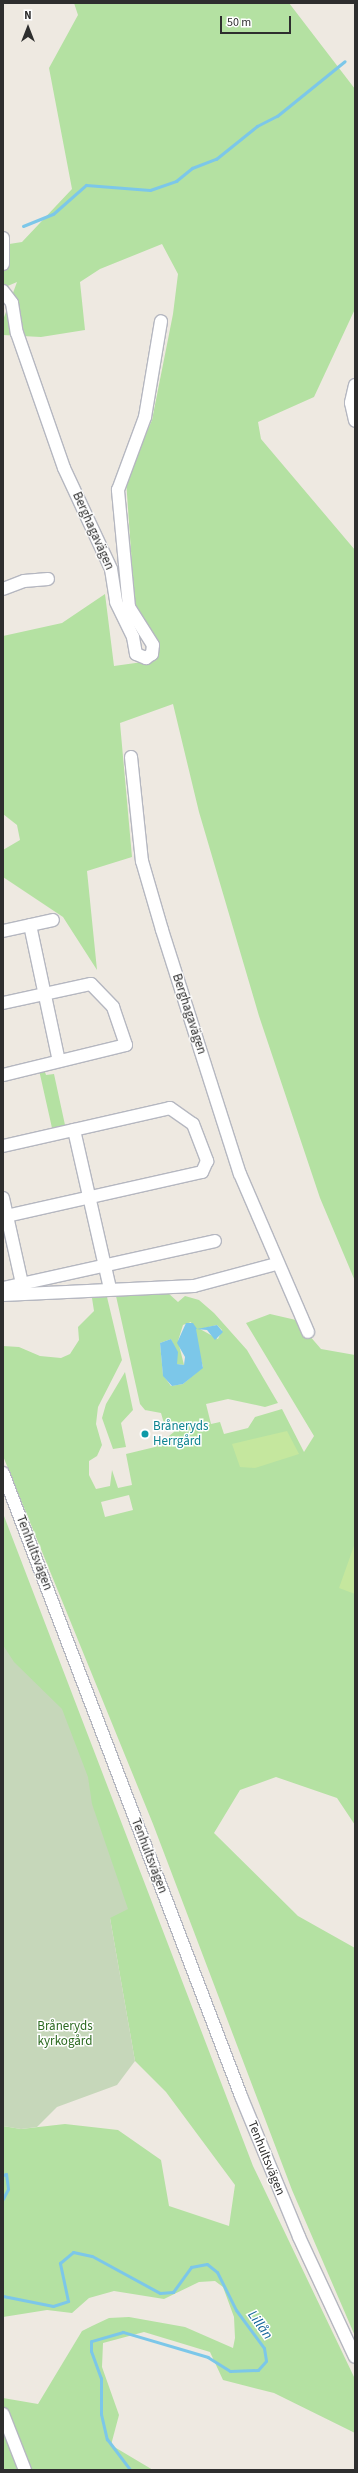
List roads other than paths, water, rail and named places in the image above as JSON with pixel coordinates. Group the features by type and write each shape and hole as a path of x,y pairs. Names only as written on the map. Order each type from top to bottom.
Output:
{"street":[{"path":"3,238 3,264"},
{"name":"Berghagavägen","path":"3,291 12,303 17,333 64,468 111,569 116,602 133,637 136,654 143,658 151,656 153,646 129,607 118,490 145,417 160,321"},
{"path":"355,385 351,403 355,421"},
{"path":"3,589 48,579"},
{"name":"Berghagavägen","path":"131,757 142,861 240,1174 276,1264 308,1332"},
{"path":"3,931 53,920"},
{"path":"30,925 59,1061"},
{"path":"3,1003 44,993 92,984 114,1007 126,1045 3,1075"},
{"path":"3,1146 173,1108 193,1124 207,1161 202,1172 89,1199 7,1216"},
{"path":"74,1130 110,1288"},
{"path":"3,1198 22,1284"},
{"path":"3,1288 215,1241"},
{"path":"3,1295 110,1288 194,1286 276,1264"},
{"name":"Tenhultsvägen","path":"3,1473 211,2018 299,2237 355,2357"},
{"path":"3,2414 25,2470"}],"water":[{"path":"186,1323 193,1323 197,1329 217,1325 223,1332 215,1340 207,1330 196,1329 203,1368 183,1384 172,1386 163,1376 160,1343 171,1339 178,1352 177,1364 184,1365 185,1357 177,1343"}],"waterway":[{"path":"23,226 53,214 86,185 150,190 176,181 192,168 216,159 257,126 277,116 345,61"},
{"name":"Lillån","path":"3,2175 6,2174 8,2189 3,2199"},
{"name":"Lillån","path":"3,2296 53,2306 68,2301 60,2263 73,2252 92,2256 160,2293 173,2292 191,2267 207,2264 217,2272 236,2310 264,2348 266,2361 258,2370 230,2371 208,2357 123,2332 91,2341 91,2351 101,2378 101,2414 107,2439 130,2470"}],"place":[{"name":"Bråneryds Herrgård","path":"145,1434"}],"park label":[{"name":"Bråneryds kyrkogård","path":"65,2034"}]}
